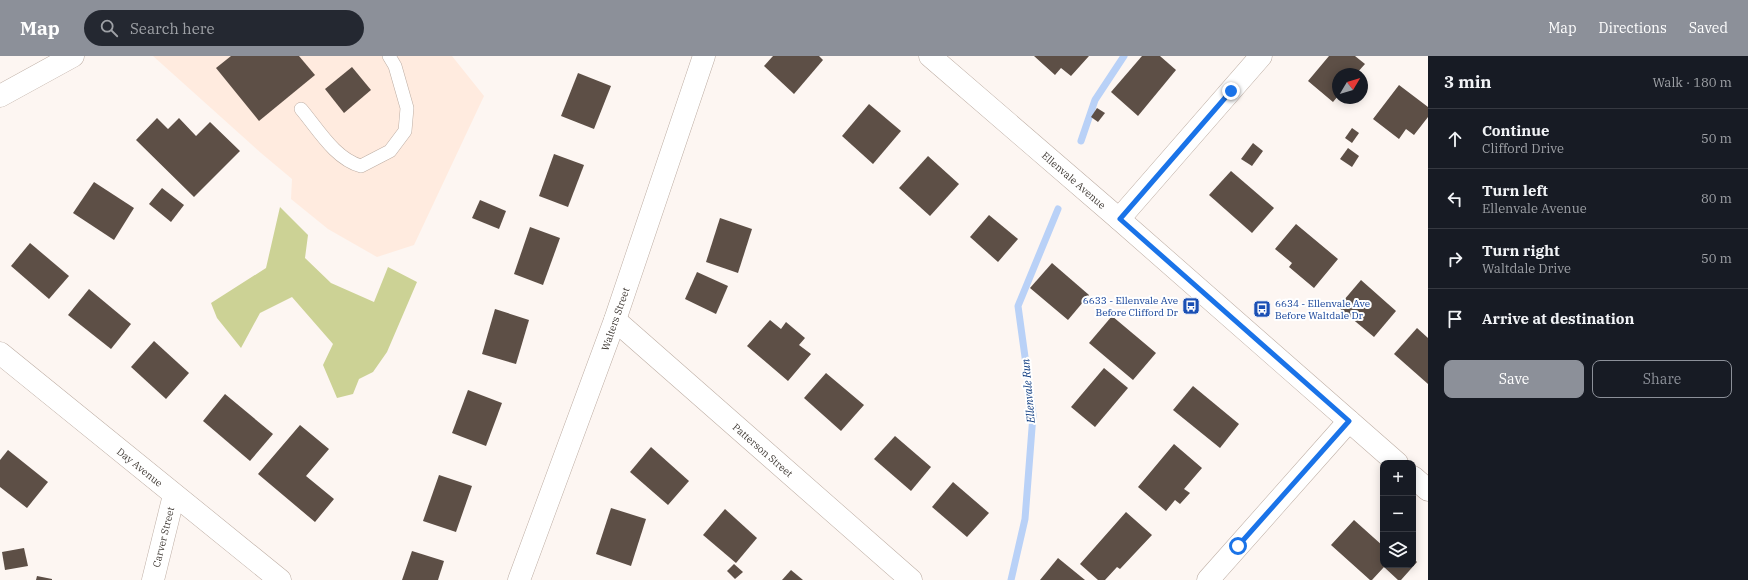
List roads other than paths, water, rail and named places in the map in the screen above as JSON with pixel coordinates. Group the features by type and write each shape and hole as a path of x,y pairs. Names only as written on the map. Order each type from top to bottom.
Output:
{"street":[{"path":"0,96 73,56"},
{"name":"Walters Street","path":"519,580 615,320 704,56"},
{"name":"Ellenvale Avenue","path":"930,56 1120,219 1394,460"},
{"path":"1120,219 1261,56"},
{"name":"Patterson Street","path":"615,320 911,580"},
{"name":"Day Avenue","path":"0,353 280,580"},
{"path":"1208,580 1349,421"},
{"path":"1416,480 1428,490"},
{"name":"Carver Street","path":"153,580 174,494"}],"lane":[{"path":"301,109 339,154 351,163 361,166 390,151 405,131 407,108 395,66 389,56"}],"waterway":[{"name":"Ellenvale Run","path":"1081,141 1095,100 1124,56"},
{"name":"Ellenvale Run","path":"1011,580 1025,519 1033,415 1018,306 1058,209"}],"place":[{"name":"6633 - Ellenvale Ave Before Clifford Dr","path":"1191,306"},
{"name":"6634 - Ellenvale Ave Before Waltdale Dr","path":"1262,309"}]}
